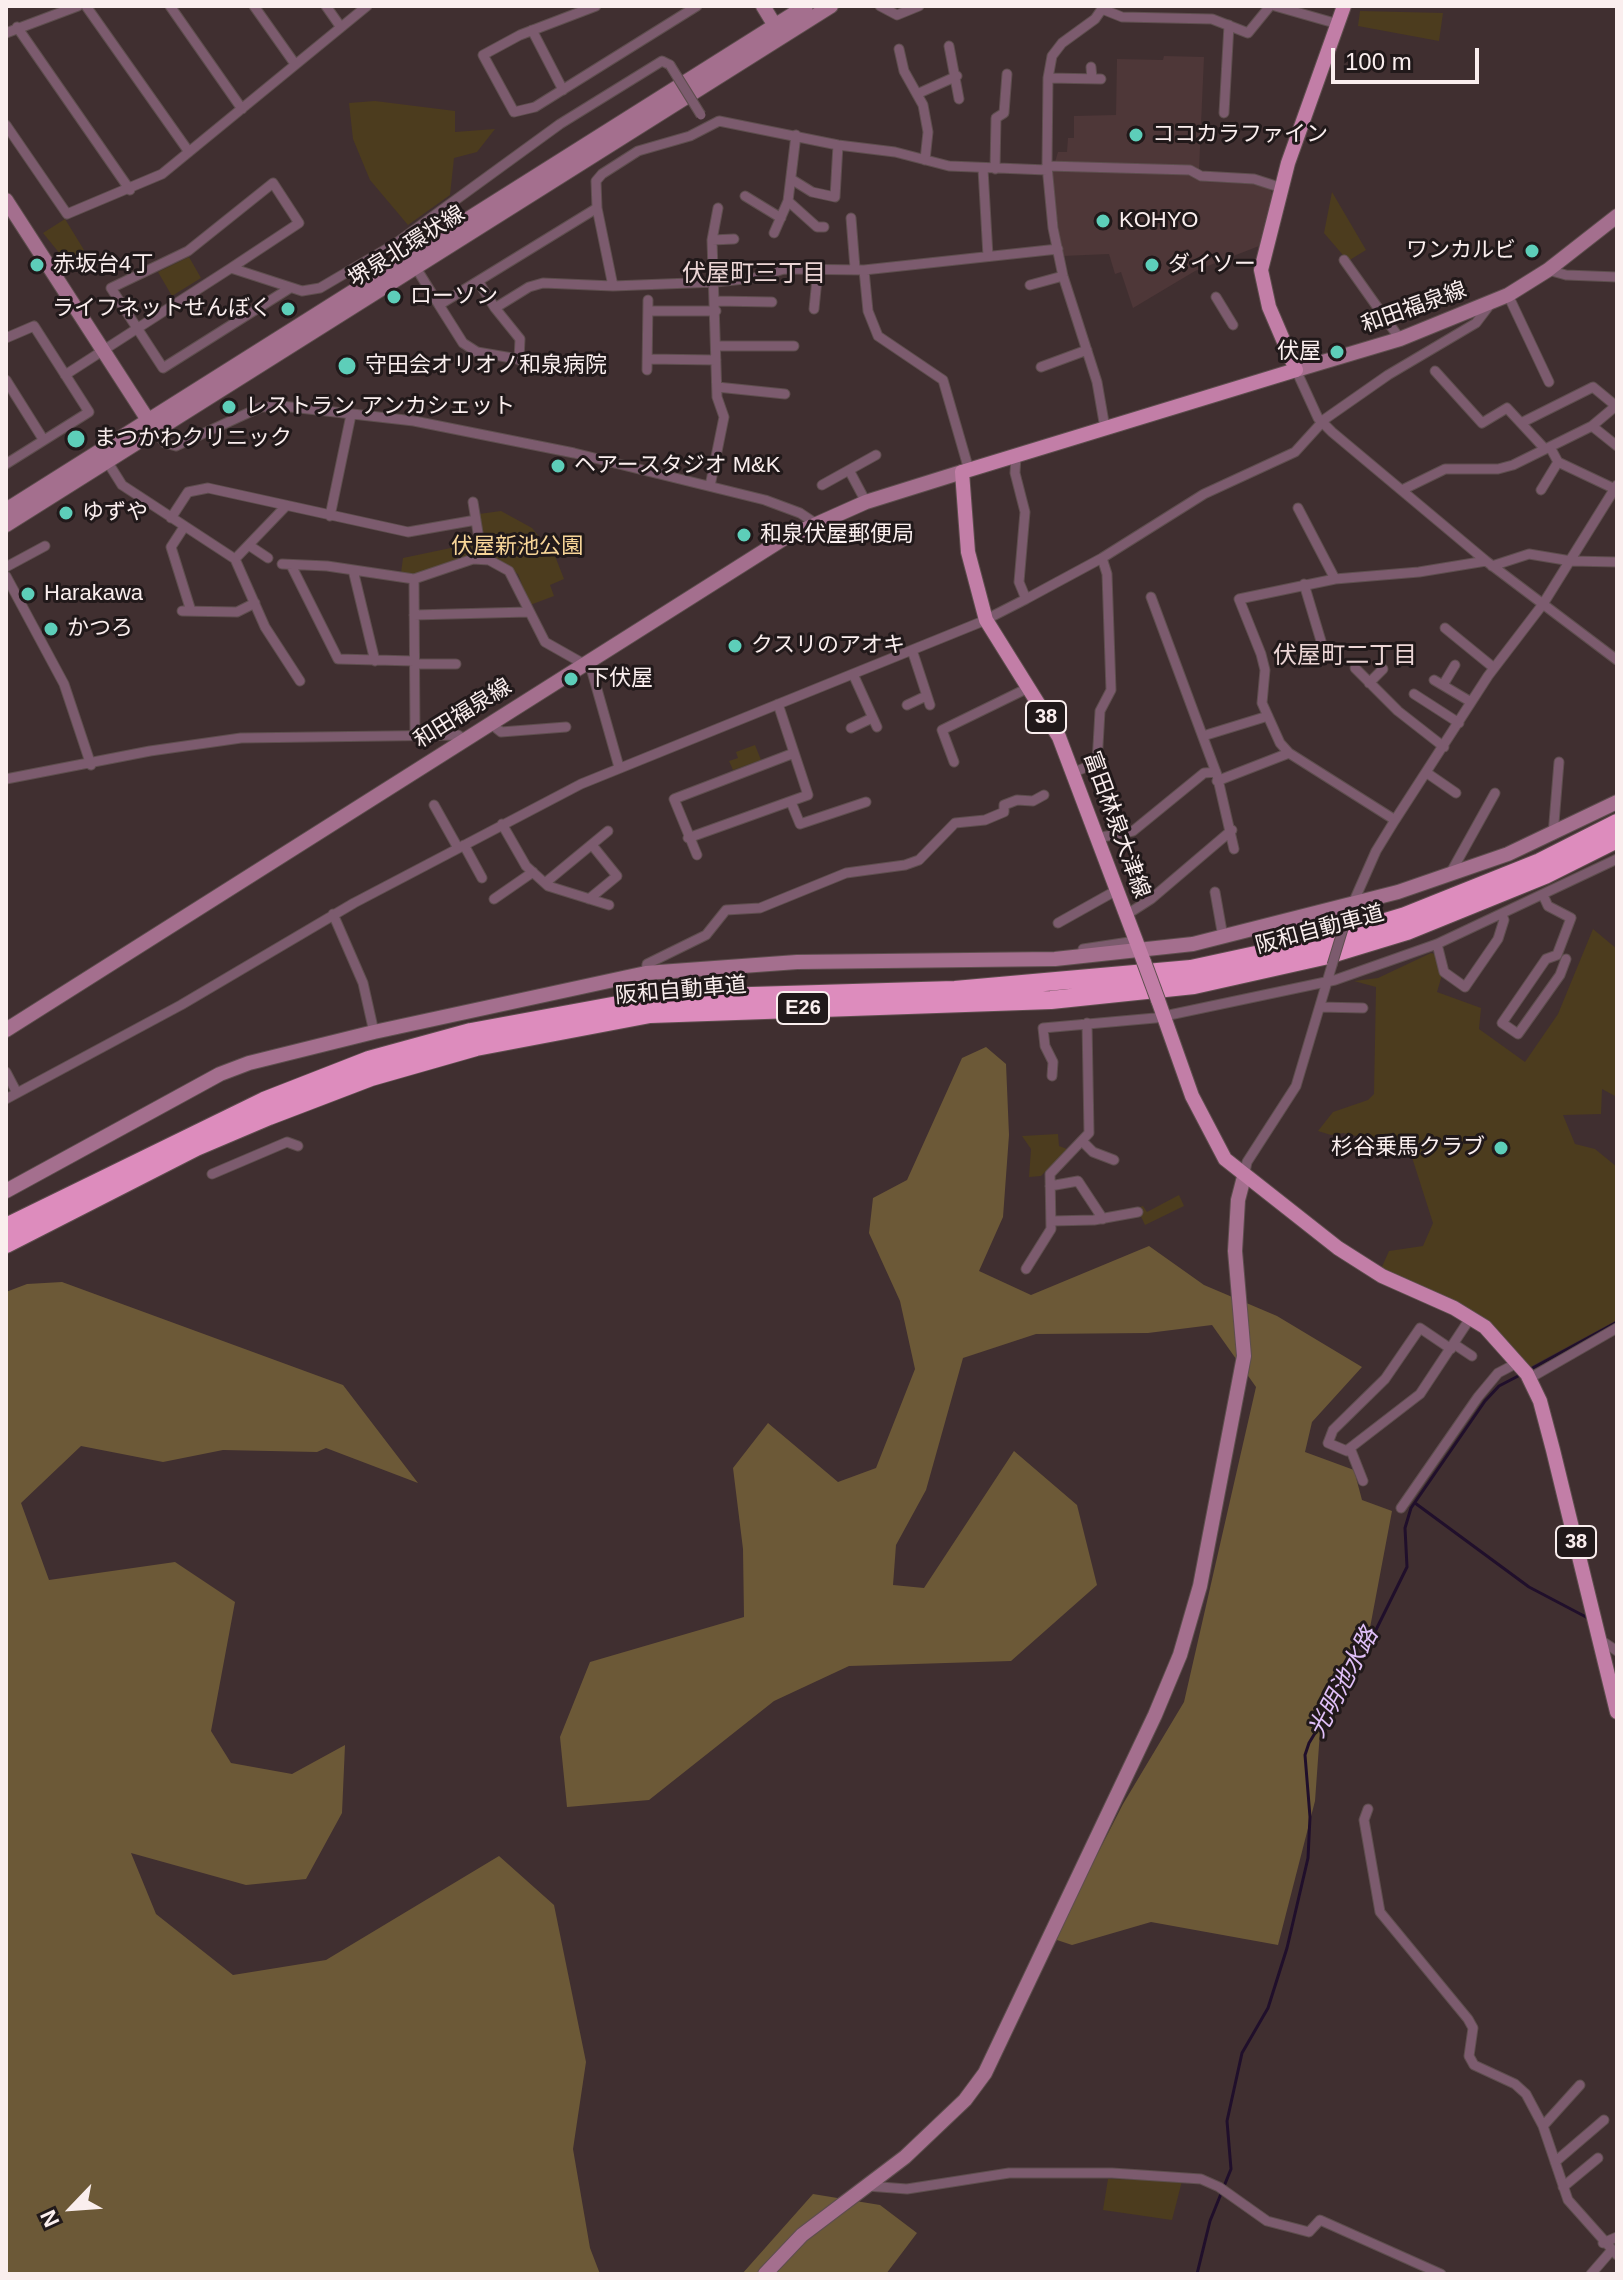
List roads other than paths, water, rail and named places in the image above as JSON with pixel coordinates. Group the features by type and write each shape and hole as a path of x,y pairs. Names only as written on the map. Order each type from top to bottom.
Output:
{"highway":[{"name":"阪和自動車道","path":"6,1227 264,1101 369,1060 471,1032 650,999 955,990 1191,969 1325,940 1405,916 1540,862 1617,823"},
{"name":"阪和自動車道","path":"6,1244 196,1147 255,1122 371,1077 476,1047 650,1014 1051,1000 1194,985 1328,955 1407,931 1545,875 1617,839"}],"main road":[{"path":"965,471 1296,370 1269,307 1261,270 1282,188 1344,6"},
{"name":"富田林泉大津線","path":"965,471 968,552 986,620 1059,737 1214,1145 1244,1177 1382,1276 1471,1317 1498,1338 1524,1370 1550,1437 1617,1712"}],"street":[{"path":"6,33 78,6"},
{"path":"86,6 189,152"},
{"path":"170,6 242,109"},
{"path":"254,6 295,64"},
{"path":"326,6 340,26"},
{"path":"6,125 67,214 162,174 367,6"},
{"path":"596,6 532,30 483,55 514,112 535,107 697,6"},
{"path":"763,6 779,32"},
{"name":"堺泉北環状線","path":"779,32 806,6"},
{"name":"堺泉北環状線","path":"6,510 152,425 779,32 831,6"},
{"path":"880,6 897,15 919,6"},
{"path":"1105,428 1087,350 1063,276 1047,168 1048,78 1056,49 1095,19 1103,8 1122,17 1212,19 1248,33 1272,6 1338,24"},
{"path":"1224,113 1229,25"},
{"path":"17,27 130,190"},
{"path":"532,30 563,90"},
{"path":"949,46 959,99"},
{"path":"899,49 904,71 917,94 928,127 925,160"},
{"path":"231,268 302,291 320,288 395,244 560,124 662,61 670,65 708,125"},
{"path":"1048,78 1096,79 1091,67"},
{"path":"995,169 996,118 1004,113 1007,74"},
{"path":"917,94 957,76"},
{"path":"613,286 597,208 596,181 638,151 690,136 708,125 727,120 838,145 895,152 983,169 1190,170 1201,176 1254,179 1282,188"},
{"path":"774,233 788,201 796,135"},
{"path":"791,179 812,192 835,197 838,145"},
{"path":"983,169 988,256"},
{"path":"65,375 136,327 299,223 273,183 188,251 111,288 136,327 163,368 290,288"},
{"path":"745,196 781,218"},
{"path":"6,200 165,443 176,446 261,407 351,415 490,434 765,500 800,513 815,523"},
{"path":"788,201 817,227 824,227"},
{"path":"439,305 597,208"},
{"path":"710,486 723,427 717,387 716,282 712,240 718,208"},
{"name":"和田福泉線","path":"1296,370 1400,339 1508,295 1548,270 1617,216"},
{"path":"851,218 868,311 878,336 943,380 965,471"},
{"path":"712,240 734,239"},
{"path":"495,308 535,284 613,286 716,282 754,278 784,269 859,269 1058,249"},
{"path":"1344,260 1400,339"},
{"path":"412,262 463,343 477,352 586,367"},
{"path":"814,309 818,269"},
{"path":"1548,270 1566,275 1617,277"},
{"path":"1030,285 1063,276"},
{"path":"478,281 520,339 519,360"},
{"path":"1508,295 1549,382"},
{"path":"1216,297 1233,325"},
{"path":"647,370 648,306 772,302"},
{"path":"6,1099 181,1005 333,914 502,824 619,767 986,620 1026,599 1102,558 1204,494 1295,452 1322,423 1388,375 1476,323 1492,302"},
{"path":"6,338 34,326 89,412 6,464"},
{"path":"716,346 770,341 794,346"},
{"path":"1041,367 1087,350"},
{"path":"648,359 716,360"},
{"path":"1296,370 1322,423 1489,564 1617,660"},
{"path":"765,2274 802,2235 867,2186 965,2100 985,2073 1180,1655 1200,1586 1244,1356 1235,1232 1247,1162 1296,1086 1346,919 1395,820 1494,668 1543,604 1616,487 1558,462 1507,408 1482,423 1435,371"},
{"path":"6,380 43,439"},
{"path":"717,387 779,389"},
{"path":"1402,490 1445,469 1498,469 1592,426 1616,406 1593,387 1521,423"},
{"path":"330,516 351,415"},
{"name":"堺泉北環状線","path":"6,525 107,461 152,425"},
{"path":"1592,426 1617,446"},
{"path":"1016,455 1015,473 1025,512 1019,582 1026,599"},
{"path":"822,485 869,456"},
{"path":"107,461 122,485 235,559 255,603 286,650 300,681"},
{"path":"1541,490 1558,462"},
{"path":"849,470 866,502"},
{"name":"和田福泉線","path":"6,1030 752,557 815,523 866,502 965,471"},
{"path":"171,518 188,492 208,488 406,537 476,520"},
{"path":"473,502 479,539"},
{"path":"235,559 286,506"},
{"path":"1298,508 1335,579"},
{"path":"184,527 171,547 186,611 237,612 255,603"},
{"path":"6,567 45,546"},
{"path":"250,546 268,558"},
{"path":"1395,820 1289,753 1262,703 1265,670 1239,599 1335,579 1489,564 1529,554 1571,561 1617,562"},
{"path":"1074,772 1097,763 1100,711 1111,690 1107,574 1102,558"},
{"path":"456,664 343,662 335,656 286,564 414,579 473,559 489,560 513,576 545,642 591,668 619,767"},
{"path":"353,570 375,661"},
{"path":"6,576 64,684 91,765"},
{"path":"414,579 415,735"},
{"path":"1304,584 1321,641"},
{"path":"1151,597 1217,776 1234,849"},
{"path":"414,615 528,612"},
{"path":"1445,628 1494,668"},
{"path":"907,705 928,701 912,650"},
{"path":"1455,665 1438,683 1471,702"},
{"path":"1355,668 1403,720 1444,747"},
{"path":"1369,683 1383,669"},
{"path":"851,728 874,723 853,674"},
{"path":"954,762 942,730 1028,688"},
{"path":"1414,694 1459,723"},
{"path":"688,838 808,795 778,704"},
{"path":"1203,736 1268,716"},
{"path":"490,723 501,732 566,727"},
{"path":"6,779 91,765 150,751 241,738 458,735 464,739"},
{"path":"697,855 674,799 794,753"},
{"path":"1097,838 1133,831 1204,773 1217,776 1289,753"},
{"path":"1553,835 1559,762"},
{"path":"1427,773 1456,793"},
{"path":"646,973 647,964 706,935 726,910 760,908 846,873 869,872 919,860 959,816 985,820 1004,812 1004,805 1017,800 1033,801 1044,795"},
{"path":"1450,874 1470,825 1489,797"},
{"path":"791,802 800,824 844,814 866,802"},
{"path":"6,1191 220,1074 249,1063 374,1032 646,973 797,962 1055,959 1140,952 1223,937 1450,874 1553,835 1617,802"},
{"path":"440,809 482,878"},
{"path":"502,824 533,872 545,883 609,905"},
{"path":"1126,915 1151,899 1232,830"},
{"path":"545,883 608,831"},
{"path":"589,899 617,876 592,845"},
{"path":"1052,1076 1053,1062 1045,1046 1043,1028 1164,1015 1327,982 1393,962 1437,944 1617,859"},
{"path":"494,899 533,872"},
{"path":"1058,923 1117,890"},
{"path":"1543,895 1548,906 1571,918 1566,959 1560,975 1518,1034 1502,1023 1546,959 1566,959"},
{"path":"1213,900 1223,937"},
{"path":"333,914 363,983 374,1032"},
{"path":"1437,944 1444,972 1465,987 1498,939 1504,920 1502,915"},
{"path":"1083,949 1140,952"},
{"path":"1320,1007 1363,1008"},
{"path":"1021,1254 1029,1265 1051,1229 1050,1174 1089,1133 1087,1023"},
{"path":"6,1072 17,1093"},
{"path":"1082,1141 1093,1152 1114,1160"},
{"path":"212,1174 287,1142 298,1146"},
{"path":"1050,1186 1078,1181 1103,1219"},
{"path":"1051,1221 1103,1219 1138,1212"},
{"path":"1471,1317 1452,1346 1420,1394 1347,1451 1328,1443 1333,1430 1385,1379 1423,1323 1452,1346 1472,1356"},
{"path":"1401,1508 1498,1373 1524,1370 1617,1328"},
{"path":"1470,1387 1478,1397"},
{"path":"1441,1427 1449,1438"},
{"path":"1350,1448 1364,1474"},
{"path":"1415,1467 1422,1476"},
{"path":"1599,1639 1617,1651"},
{"path":"1368,1809 1364,1820 1380,1912 1468,2019 1473,2028 1469,2056 1474,2065 1515,2084 1526,2094 1543,2126 1568,2200 1611,2250"},
{"path":"1543,2126 1580,2085"},
{"path":"1555,2162 1604,2120"},
{"path":"1563,2187 1598,2158"},
{"path":"867,2186 907,2189 1009,2173 1112,2173 1201,2179 1222,2189 1267,2221 1309,2232 1320,2220 1441,2274"},
{"path":"1591,2274 1611,2250 1617,2237"}],"waterway":[{"name":"光明池水路","path":"1529,1370 1617,1322"},
{"name":"光明池水路","path":"1197,2274 1210,2221 1231,2169 1227,2121 1242,2053 1268,2008 1287,1948 1308,1858 1310,1817 1305,1755 1309,1743 1368,1646 1407,1567 1405,1528 1411,1508 1485,1401 1499,1386 1522,1374"},
{"path":"1415,1503 1529,1587 1586,1617"}],"place":[{"name":"ココカラファイン","path":"1136,135"},
{"name":"KOHYO","path":"1103,221"},
{"name":"ワンカルビ","path":"1532,251"},
{"name":"赤坂台4丁","path":"37,265"},
{"name":"ダイソー","path":"1152,265"},
{"name":"ローソン","path":"394,297"},
{"name":"ライフネットせんぼく","path":"288,309"},
{"name":"伏屋","path":"1337,352"},
{"name":"守田会オリオノ和泉病院","path":"347,366"},
{"name":"レストラン アンカシェット","path":"229,407"},
{"name":"まつかわクリニック","path":"76,439"},
{"name":"ヘアースタジオ M&K","path":"558,466"},
{"name":"ゆずや","path":"66,513"},
{"name":"和泉伏屋郵便局","path":"744,535"},
{"name":"Harakawa","path":"28,594"},
{"name":"かつろ","path":"51,629"},
{"name":"クスリのアオキ","path":"735,646"},
{"name":"下伏屋","path":"571,679"},
{"name":"杉谷乗馬クラブ","path":"1501,1148"}],"district":[{"name":"伏屋町三丁目","path":"754,274"},
{"name":"伏屋町二丁目","path":"1345,656"}],"park label":[{"name":"伏屋新池公園","path":"517,547"}]}
